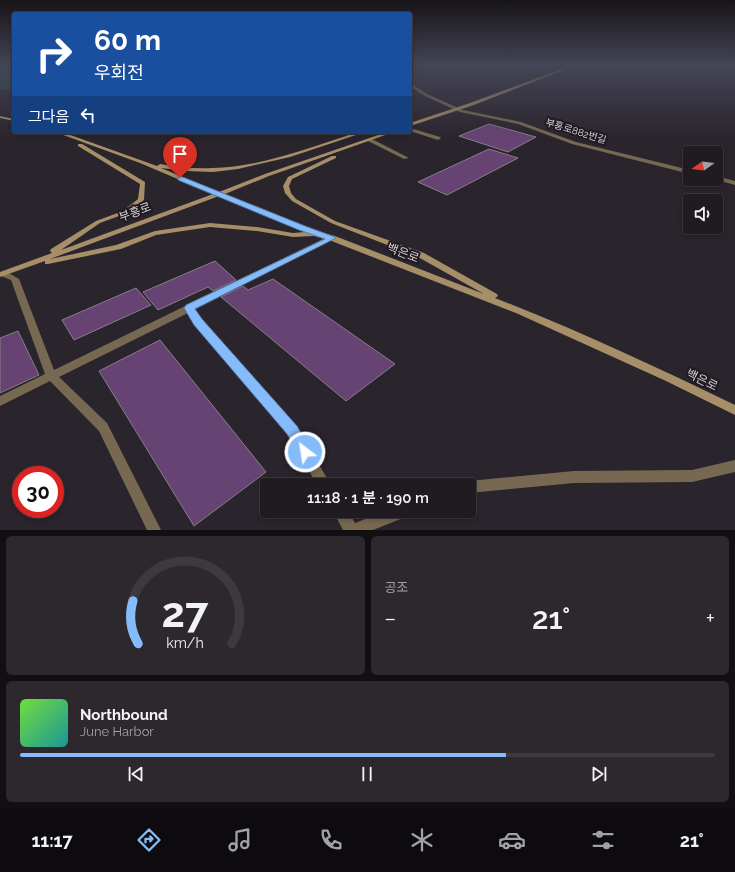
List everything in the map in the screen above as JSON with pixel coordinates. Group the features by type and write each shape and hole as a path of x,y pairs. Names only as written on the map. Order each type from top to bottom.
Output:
{"main road":[{"path":"412,125 508,90"},
{"path":"0,117 12,120"},
{"path":"40,261 98,222 125,212 140,200 143,194 143,183 62,134"},
{"name":"백은로","path":"63,134 142,162 316,234 332,238 519,311 670,378 735,410"},
{"path":"142,162 180,169 226,170 258,165 357,134"},
{"name":"부흥로","path":"2,274 267,175 386,134"},
{"path":"357,145 290,178 286,186 288,193 294,200 333,222 421,255 519,311"},
{"path":"267,175 297,153"},
{"path":"20,268 118,247 155,233 210,225 257,228 293,236 316,234"}],"street":[{"path":"418,90 456,109"},
{"name":"부흥로882번길","path":"456,109 518,123 574,143 683,170"},
{"path":"412,130 438,138"},
{"path":"370,140 406,158"},
{"path":"723,179 735,182"},
{"path":"0,401 332,238"},
{"path":"2,274 15,279 51,376 103,427 154,530"},
{"path":"189,308 198,322 292,430 320,478"},
{"path":"476,486 574,477 692,476 735,466"},
{"path":"344,518 351,530"},
{"path":"355,530 385,518"}],"building":[{"path":"489,124 536,137 508,152 459,136"},
{"path":"489,149 518,158 447,195 418,182"},
{"path":"215,261 236,280 213,291 208,287 158,310 143,292"},
{"path":"273,279 395,364 346,401 221,297 243,286 248,290"},
{"path":"136,288 151,305 74,340 62,320"},
{"path":"18,331 39,375 0,393 0,338"},
{"path":"160,340 266,472 194,526 99,371"}],"route":[{"path":"180,178 316,234 332,238 189,308 198,322 292,430 305,452"}]}
